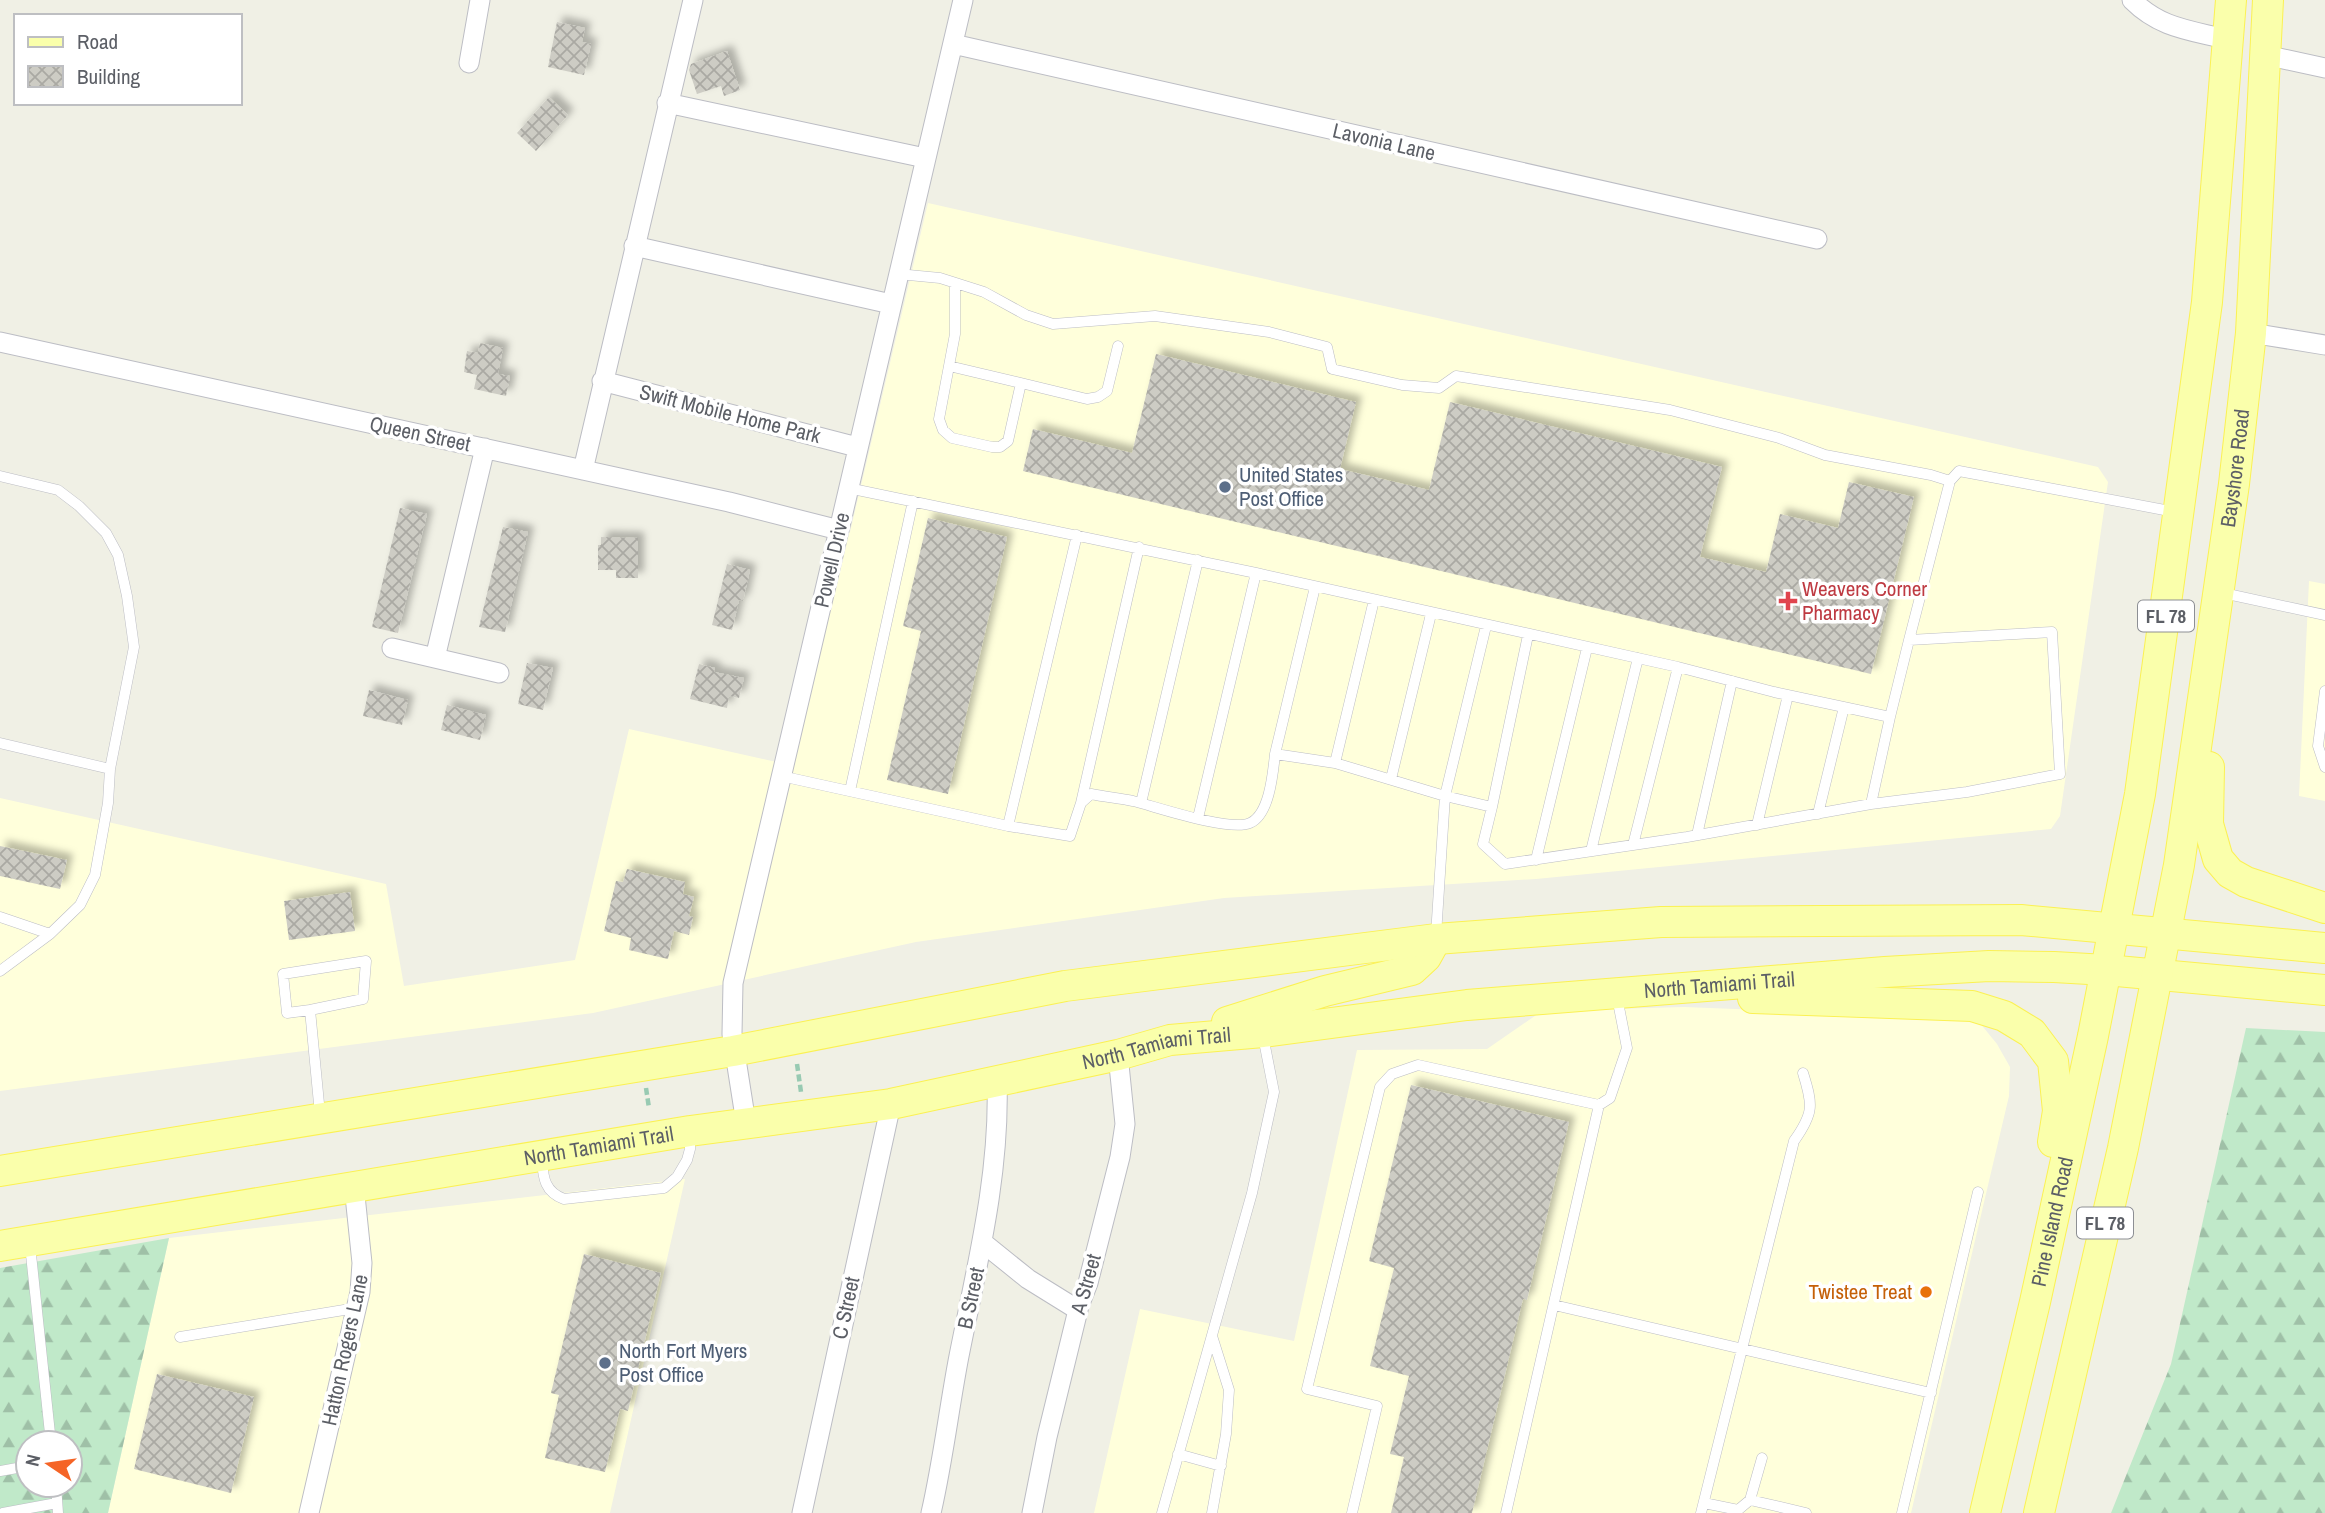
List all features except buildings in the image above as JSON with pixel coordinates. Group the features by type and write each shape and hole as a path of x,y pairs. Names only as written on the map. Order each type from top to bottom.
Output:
{"main road":[{"name":"FL 78","path":"2114,929 2140,794 2207,302 2231,0"},
{"name":"Bayshore Road","path":"2165,933 2179,865 2211,650 2251,333 2268,0"},
{"path":"2211,650 2208,824 2218,859 2230,873 2246,882 2325,908"},
{"path":"0,1171 733,1051 1065,986 1436,939 1661,922 2021,920 2325,948"},
{"name":"Pine Island Road","path":"1985,1513 2035,1302 2114,929"},
{"name":"FL 78","path":"2039,1513 2123,1148 2165,933"},
{"path":"1170,1041 1325,991 1412,970 1426,957 1436,939"},
{"name":"North Tamiami Trail","path":"0,1246 746,1123 891,1104 1118,1055 1170,1041 1262,1032 1467,1005 1989,966 2106,970 2325,990"},
{"path":"1617,993 1972,1006 2004,1016 2032,1033 2053,1061 2058,1111 2044,1194 2035,1302"}],"street":[{"path":"469,63 480,0"},
{"path":"583,470 693,0"},
{"name":"Powell Drive","path":"746,1123 733,1051 733,983 963,0"},
{"path":"2132,0 2147,15 2168,25 2229,40"},
{"name":"Lavonia Lane","path":"953,44 1816,239"},
{"path":"2265,55 2325,68"},
{"path":"667,103 925,158"},
{"path":"634,246 891,304"},
{"path":"2251,333 2325,345"},
{"name":"Queen Street","path":"0,342 729,502 839,530"},
{"name":"Swift Mobile Home Park","path":"602,382 857,447"},
{"path":"435,658 485,448"},
{"path":"392,648 499,673"},
{"name":"A Street","path":"1032,1513 1047,1437 1078,1310 1120,1157 1125,1125 1118,1055"},
{"name":"B Street","path":"931,1513 982,1242 996,1150 997,1082"},
{"name":"C Street","path":"802,1513 891,1104"},
{"name":"Hatton Rogers Lane","path":"309,1513 360,1292 362,1263 354,1186"},
{"path":"982,1242 1028,1279 1078,1310"}],"lane":[{"path":"898,274 940,278 984,292 1026,315 1053,324 1155,316 1269,332 1327,347 1332,369 1402,385 1439,388 1456,376 1670,410 1779,438 1825,455 1950,481"},
{"path":"954,283 955,334 939,419 943,430 953,438 1000,447 1008,441 1021,383"},
{"path":"949,366 1087,399 1098,397 1107,391 1118,346"},
{"path":"1871,804 1950,481 1959,471 2179,513"},
{"path":"0,475 58,490 106,533 118,555 134,647 110,769 108,803 95,875 80,905 50,933 0,971"},
{"path":"848,488 1198,560 1678,667 1890,718"},
{"path":"850,791 913,501"},
{"path":"1008,826 1077,535"},
{"path":"781,776 1008,826 1070,836 1081,803 1139,547"},
{"path":"1140,803 1198,560"},
{"path":"1198,818 1256,573"},
{"path":"1081,803 1091,794 1231,824 1250,823 1262,812 1269,792 1275,754 1315,587"},
{"path":"2219,592 2325,615"},
{"path":"1335,764 1374,600"},
{"path":"1391,779 1431,614"},
{"path":"1436,939 1445,796 1486,626"},
{"path":"1528,635 1483,844 1505,864 1697,835 1871,804 1968,792 2060,774 2052,632 1909,640"},
{"path":"1536,860 1587,648"},
{"path":"1591,851 1638,659"},
{"path":"1633,845 1678,667"},
{"path":"1697,835 1732,681"},
{"path":"2325,691 2318,746 2325,767"},
{"path":"1757,825 1788,695"},
{"path":"1818,814 1844,707"},
{"path":"0,743 110,769"},
{"path":"1275,754 1335,764 1492,807"},
{"path":"0,917 50,933"},
{"path":"366,961 363,999 310,1010 287,1013 283,974 366,961"},
{"path":"1506,1513 1599,1105 1610,1098 1627,1048 1617,993"},
{"path":"310,1010 320,1118"},
{"path":"1162,1513 1252,1193 1274,1093 1262,1032"},
{"path":"1352,1513 1377,1406 1307,1389 1381,1087 1392,1074 1418,1065 1599,1105"},
{"path":"1762,1458 1750,1500 1739,1511 1703,1508 1794,1141 1809,1120 1810,1096 1803,1073"},
{"path":"541,1156 544,1182 554,1196 564,1199 664,1188 677,1177 687,1160 690,1132"},
{"path":"1902,1513 1978,1192"},
{"path":"30,1241 50,1429"},
{"path":"1554,1305 1930,1393"},
{"path":"180,1337 356,1308"},
{"path":"1212,1336 1229,1390 1227,1434 1212,1513"},
{"path":"1178,1454 1221,1466"},
{"path":"1750,1500 1806,1513"},
{"path":"3,1513 58,1508"}],"path":[{"path":"797,1064 801,1093"}],"shaded area":[{"path":"928,203 2098,467 2108,482 2060,816 2051,829 1536,879 1224,898 916,942 593,1013 0,1091 0,798 386,884 404,986 575,960 629,729 781,763 844,539 850,532"},
{"path":"2309,581 2325,584 2325,801 2299,796"},
{"path":"1684,1007 1970,1018 1979,1022 1997,1044 2010,1067 2009,1096 1911,1513 1094,1513 1140,1309 1294,1341 1357,1050 1487,1049 1542,1011"},
{"path":"685,1179 610,1513 108,1513 169,1238"}],"green space":[{"path":"2246,1028 2325,1032 2325,1513 2111,1513 2171,1364"},
{"path":"169,1238 108,1513 0,1513 0,1268"}],"place":[{"name":"United States Post Office","path":"1225,487"},
{"name":"Weavers Corner Pharmacy","path":"1788,601"},
{"name":"Twistee Treat","path":"1926,1292"},
{"name":"North Fort Myers Post Office","path":"605,1363"}]}
